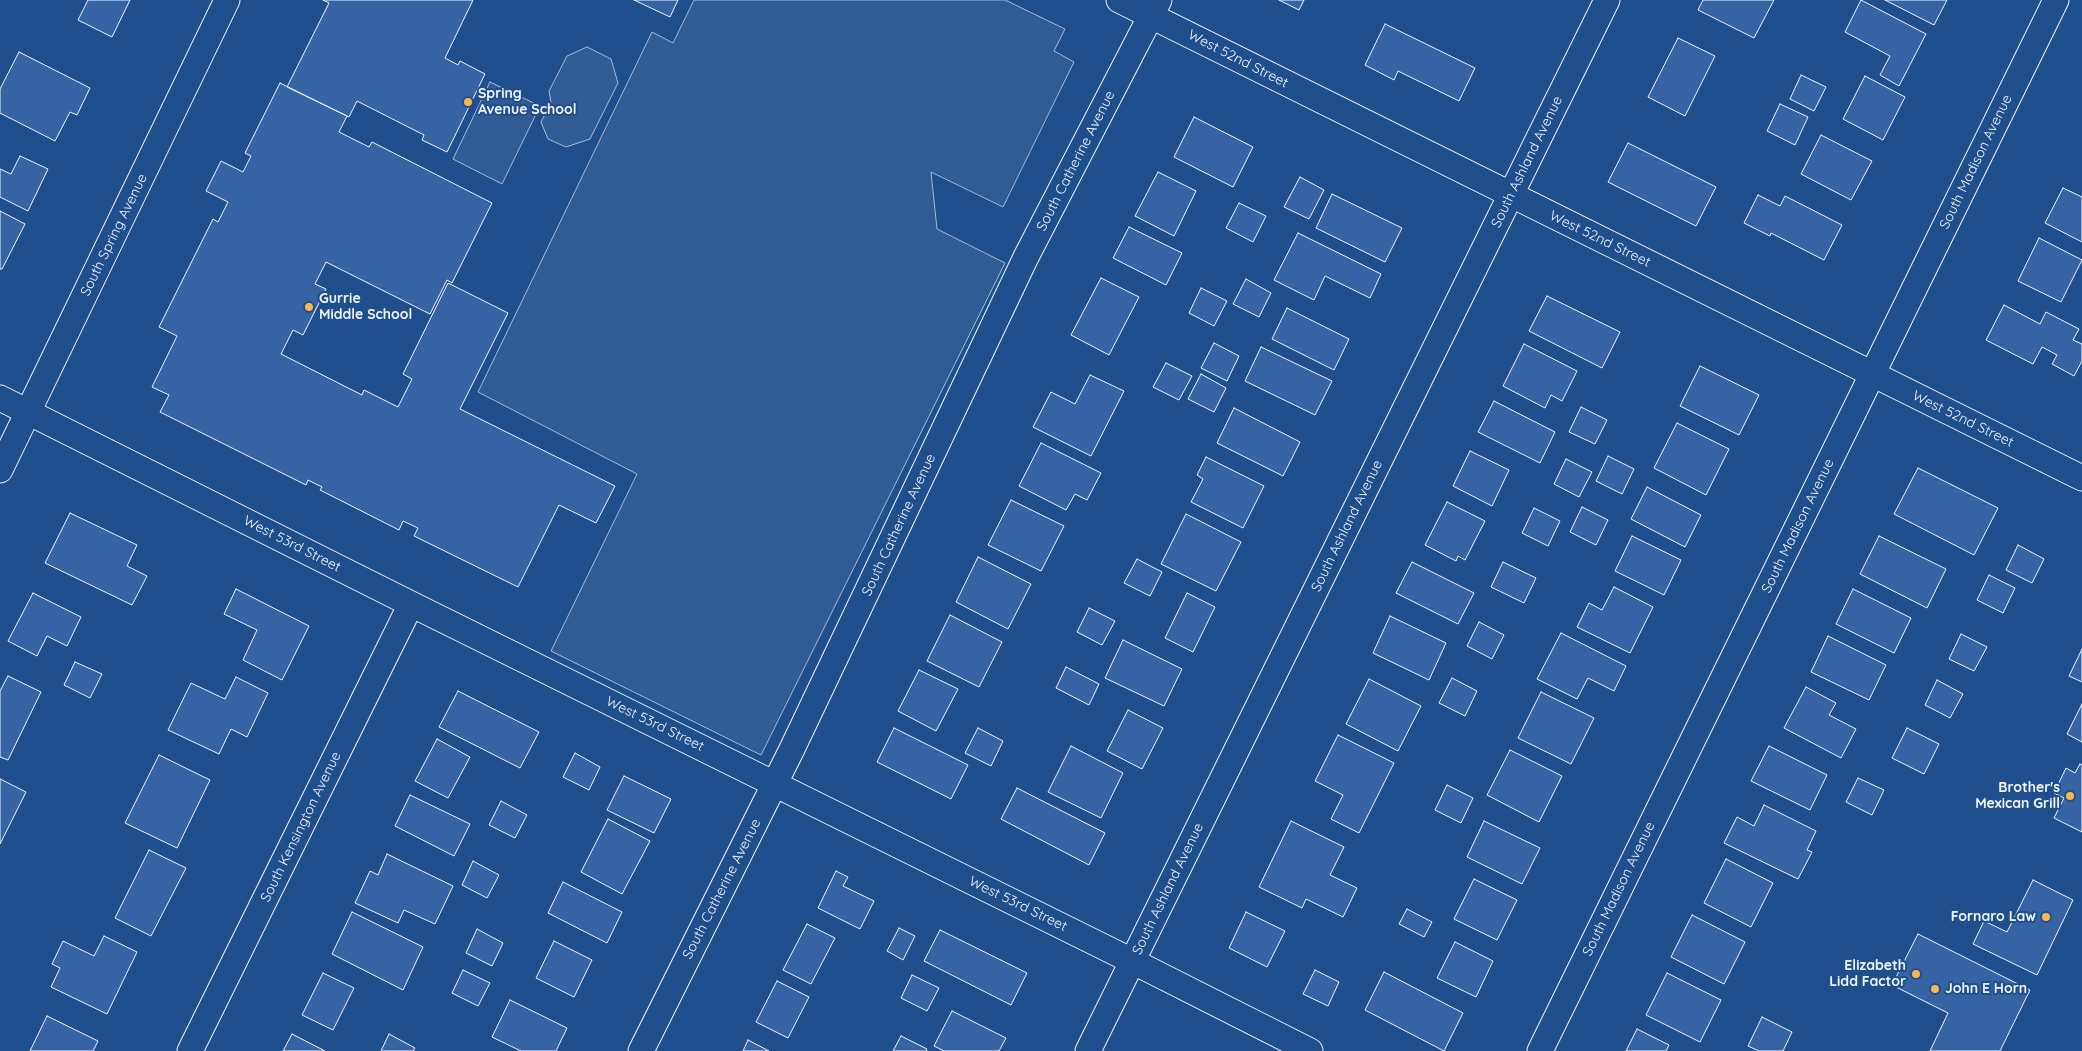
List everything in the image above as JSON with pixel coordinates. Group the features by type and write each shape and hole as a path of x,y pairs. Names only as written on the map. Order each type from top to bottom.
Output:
{"street":[{"name":"South Spring Avenue","path":"0,470 227,0"},
{"name":"West 52nd Street","path":"1119,0 1155,8 1511,195 2082,478"},
{"name":"South Ashland Avenue","path":"1088,1051 1607,0"},
{"name":"South Madison Avenue","path":"1540,1051 2056,0"},
{"name":"South Catherine Avenue","path":"641,1051 776,783 1026,257 1155,8"},
{"name":"West 53rd Street","path":"0,398 411,604 776,783 1310,1051"},
{"name":"South Kensington Avenue","path":"190,1051 411,604"}],"shaded area":[{"path":"694,0 1005,0 1065,29 1054,51 1074,62 1003,207 931,172 937,229 1005,263 761,755 551,651 637,474 478,392 652,32 673,43"},
{"path":"587,47 611,59 618,83 590,139 566,147 548,139 541,122 551,102 549,91 567,56"},
{"path":"490,82 540,106 502,184 453,159"}],"building":[{"path":"88,0 130,0 112,37 78,20"},
{"path":"323,0 473,0 445,58 458,65 460,61 485,74 447,152 422,140 424,135 357,101 349,117 287,87 329,3"},
{"path":"634,0 678,0 670,17"},
{"path":"1279,0 1304,0 1299,10"},
{"path":"1703,0 1774,0 1754,38 1698,10"},
{"path":"1861,0 1926,34 1899,86 1880,75 1890,56 1845,32"},
{"path":"1885,0 1947,0 1934,25"},
{"path":"1385,24 1475,68 1459,101 1398,71 1394,80 1365,65"},
{"path":"1678,38 1715,56 1685,116 1648,97"},
{"path":"19,52 90,88 77,115 70,112 55,141 0,113 0,89"},
{"path":"1801,75 1826,87 1814,111 1790,99"},
{"path":"1865,76 1905,97 1883,140 1843,119"},
{"path":"280,83 347,116 339,132 369,147 372,142 492,203 452,283 447,280 430,314 326,262 315,284 326,289 303,335 293,330 281,354 362,395 364,390 398,407 412,379 403,374 448,283 508,313 460,409 615,486 596,523 559,505 518,587 414,536 418,528 403,521 399,530 320,490 322,487 308,480 306,485 160,412 169,395 152,387 177,336 159,327 213,219 218,222 228,202 206,191 221,161 243,172 251,156 245,153"},
{"path":"1780,104 1808,117 1795,145 1767,131"},
{"path":"1194,117 1253,147 1233,187 1174,157"},
{"path":"1821,135 1872,161 1851,200 1801,174"},
{"path":"1628,143 1716,187 1696,226 1608,182"},
{"path":"20,156 48,169 28,211 0,197 0,169 11,174"},
{"path":"1158,172 1196,191 1174,236 1135,216"},
{"path":"1300,177 1324,190 1309,219 1284,207"},
{"path":"2063,188 2082,197 2082,242 2045,223"},
{"path":"1332,194 1402,228 1385,262 1316,228"},
{"path":"1758,195 1780,206 1785,196 1842,225 1824,260 1771,233 1770,236 1744,223"},
{"path":"1239,203 1266,216 1253,242 1226,228"},
{"path":"0,211 25,224 2,269 0,269"},
{"path":"1129,227 1182,253 1166,285 1113,258"},
{"path":"1298,233 1381,274 1370,298 1325,276 1314,300 1274,280"},
{"path":"2039,238 2082,260 2061,302 2018,281"},
{"path":"1101,278 1139,297 1109,355 1071,335"},
{"path":"1246,279 1271,293 1259,317 1233,304"},
{"path":"1201,288 1227,301 1214,326 1189,313"},
{"path":"1547,296 1620,332 1602,368 1529,331"},
{"path":"2004,305 2040,324 2046,312 2079,329 2073,340 2082,344 2082,361 2074,376 2052,364 2057,355 2042,347 2033,364 1986,340"},
{"path":"1287,308 1349,339 1334,370 1272,339"},
{"path":"1214,343 1239,356 1227,381 1201,368"},
{"path":"1524,344 1577,371 1562,401 1551,395 1545,408 1503,386"},
{"path":"1261,347 1332,381 1315,415 1245,381"},
{"path":"1166,363 1192,376 1179,400 1153,387"},
{"path":"1700,366 1759,395 1739,435 1680,406"},
{"path":"1201,374 1226,388 1214,412 1188,399"},
{"path":"1090,375 1124,391 1091,456 1033,427 1051,392 1075,404"},
{"path":"1494,401 1555,432 1540,463 1478,432"},
{"path":"1581,407 1607,420 1595,444 1569,432"},
{"path":"1234,408 1300,442 1283,476 1217,443"},
{"path":"1677,423 1729,449 1706,495 1654,468"},
{"path":"1041,443 1101,473 1087,500 1075,494 1066,510 1019,486"},
{"path":"1470,451 1509,470 1492,506 1453,486"},
{"path":"1608,456 1634,469 1622,494 1596,481"},
{"path":"1206,457 1264,486 1243,528 1191,502 1203,479 1197,475"},
{"path":"1566,459 1592,472 1579,497 1554,484"},
{"path":"1918,468 1998,508 1974,555 1894,514"},
{"path":"1647,487 1701,515 1685,547 1631,519"},
{"path":"1011,500 1064,526 1041,571 988,545"},
{"path":"1447,502 1485,521 1465,560 1458,556 1456,561 1425,545"},
{"path":"1582,507 1608,520 1596,545 1570,532"},
{"path":"1534,508 1560,521 1548,546 1522,533"},
{"path":"70,513 137,545 127,566 147,576 132,605 45,563"},
{"path":"1186,514 1241,542 1216,591 1161,564"},
{"path":"1632,536 1681,560 1664,595 1615,571"},
{"path":"1879,536 1946,569 1927,608 1860,574"},
{"path":"2018,545 2044,559 2032,583 2006,570"},
{"path":"978,557 1031,584 1008,629 956,602"},
{"path":"1137,559 1162,572 1150,596 1124,583"},
{"path":"1412,562 1474,593 1458,624 1396,593"},
{"path":"1503,562 1536,578 1524,603 1491,587"},
{"path":"1989,575 2015,588 2003,613 1977,600"},
{"path":"1614,587 1653,607 1630,653 1577,627 1589,603 1602,610"},
{"path":"236,589 309,626 282,680 243,660 257,630 224,614"},
{"path":"1853,589 1911,618 1894,653 1836,624"},
{"path":"33,593 81,617 67,646 47,636 37,656 8,641"},
{"path":"1187,593 1215,607 1193,652 1165,638"},
{"path":"1089,608 1115,621 1102,645 1077,632"},
{"path":"950,615 1002,642 979,687 927,661"},
{"path":"1390,616 1446,643 1429,680 1373,653"},
{"path":"1479,622 1504,635 1492,659 1467,646"},
{"path":"1561,633 1626,666 1614,691 1588,678 1577,699 1537,679"},
{"path":"1961,634 1987,647 1974,671 1949,659"},
{"path":"1828,636 1886,665 1869,700 1811,672"},
{"path":"1123,640 1182,669 1164,706 1105,678"},
{"path":"2082,649 2082,682 2069,676"},
{"path":"75,662 102,674 90,698 64,685"},
{"path":"1066,667 1099,684 1089,705 1056,688"},
{"path":"919,670 958,689 936,731 898,711"},
{"path":"8,676 41,692 8,760 0,757 0,691"},
{"path":"236,677 268,693 247,737 231,729 219,754 168,730 191,683 225,699"},
{"path":"1452,678 1477,691 1465,716 1439,703"},
{"path":"1369,679 1421,706 1398,751 1346,724"},
{"path":"1937,680 1963,694 1950,718 1925,705"},
{"path":"1806,687 1836,703 1829,715 1856,729 1841,758 1784,728"},
{"path":"458,691 539,732 520,768 439,727"},
{"path":"1541,692 1594,718 1571,764 1518,738"},
{"path":"2082,704 2082,742 2067,734"},
{"path":"1128,710 1163,728 1142,769 1107,751"},
{"path":"894,728 968,765 951,799 877,762"},
{"path":"978,728 1003,741 991,766 965,753"},
{"path":"1907,728 1939,744 1924,774 1892,758"},
{"path":"1338,735 1394,763 1359,833 1331,819 1343,795 1315,781"},
{"path":"437,739 470,757 448,798 415,781"},
{"path":"1071,746 1123,773 1101,818 1048,792"},
{"path":"1769,746 1827,775 1810,810 1751,781"},
{"path":"1510,750 1562,776 1539,822 1487,795"},
{"path":"575,753 600,767 589,790 563,777"},
{"path":"159,755 210,780 177,848 125,823"},
{"name":"Brother's Mexican Grill","path":"2080,764 2082,765 2082,832 2054,818 2064,798 2054,793 2066,768 2075,773"},
{"path":"624,776 671,799 654,833 607,810"},
{"path":"1858,778 1884,790 1872,815 1846,802"},
{"path":"0,779 26,792 0,844"},
{"path":"1447,785 1473,798 1461,823 1435,810"},
{"path":"1017,788 1105,833 1089,865 1001,819"},
{"path":"410,795 470,824 454,856 395,826"},
{"path":"501,801 527,815 515,838 489,825"},
{"path":"1764,805 1816,831 1807,850 1812,852 1798,879 1724,843 1737,817 1754,826"},
{"path":"608,819 650,841 622,894 581,872"},
{"path":"1291,821 1344,847 1330,875 1357,888 1343,917 1306,899 1302,908 1259,887"},
{"path":"1484,821 1540,848 1522,884 1467,857"},
{"path":"149,850 186,868 151,936 115,918"},
{"path":"387,854 453,886 435,924 404,910 398,923 355,903 370,871 378,875"},
{"path":"1726,859 1773,883 1751,927 1704,903"},
{"path":"473,861 499,875 487,898 462,885"},
{"path":"836,871 848,877 843,886 874,901 860,929 818,908"},
{"path":"1474,879 1517,900 1497,940 1454,919"},
{"path":"2033,880 2073,900 2037,975 1973,944 1984,921 2007,932"},
{"path":"563,882 622,912 607,943 548,913"},
{"path":"1407,909 1432,922 1424,937 1399,924"},
{"path":"352,912 423,947 403,990 332,954"},
{"path":"1246,912 1285,931 1267,967 1229,948"},
{"path":"1692,915 1745,942 1724,984 1671,957"},
{"path":"807,924 835,938 811,984 783,970"},
{"path":"899,928 915,936 903,960 887,951"},
{"path":"477,929 503,943 492,966 466,953"},
{"path":"940,930 1027,973 1011,1005 924,961"},
{"path":"1918,934 2030,990 2000,1051 1930,1051 1948,1013 1892,985"},
{"path":"104,936 137,952 107,1014 51,987 60,968 52,964 63,941 94,956"},
{"path":"554,941 592,960 574,997 536,978"},
{"path":"1455,942 1493,961 1476,997 1437,978"},
{"path":"463,970 490,983 478,1006 452,993"},
{"path":"1315,970 1339,982 1328,1006 1303,994"},
{"path":"1384,972 1463,1013 1444,1051 1365,1010"},
{"path":"323,973 354,988 333,1030 302,1015"},
{"path":"1667,973 1721,1000 1700,1042 1646,1015"},
{"path":"912,975 939,988 927,1011 901,998"},
{"path":"777,981 809,997 788,1038 756,1022"},
{"path":"510,1000 567,1028 556,1051 521,1051 492,1037"},
{"path":"952,1011 1006,1038 999,1051 944,1051 934,1046"},
{"path":"47,1016 98,1041 93,1051 30,1051"},
{"path":"1762,1017 1792,1032 1783,1051 1759,1051 1748,1046"},
{"path":"1637,1029 1669,1045 1666,1051 1626,1051"},
{"path":"292,1034 325,1051 283,1051"},
{"path":"389,1034 415,1048 413,1051 381,1051"},
{"path":"901,1036 927,1049 926,1051 893,1051"},
{"path":"748,1040 769,1051 743,1051"}],"place":[{"name":"Spring Avenue School","path":"468,102"},
{"name":"Gurrie Middle School","path":"309,307"},
{"name":"Brother's Mexican Grill","path":"2070,796"},
{"name":"Fornaro Law","path":"2046,917"},
{"name":"Elizabeth Lidd Factor","path":"1916,974"},
{"name":"John E Horn","path":"1935,989"}]}
